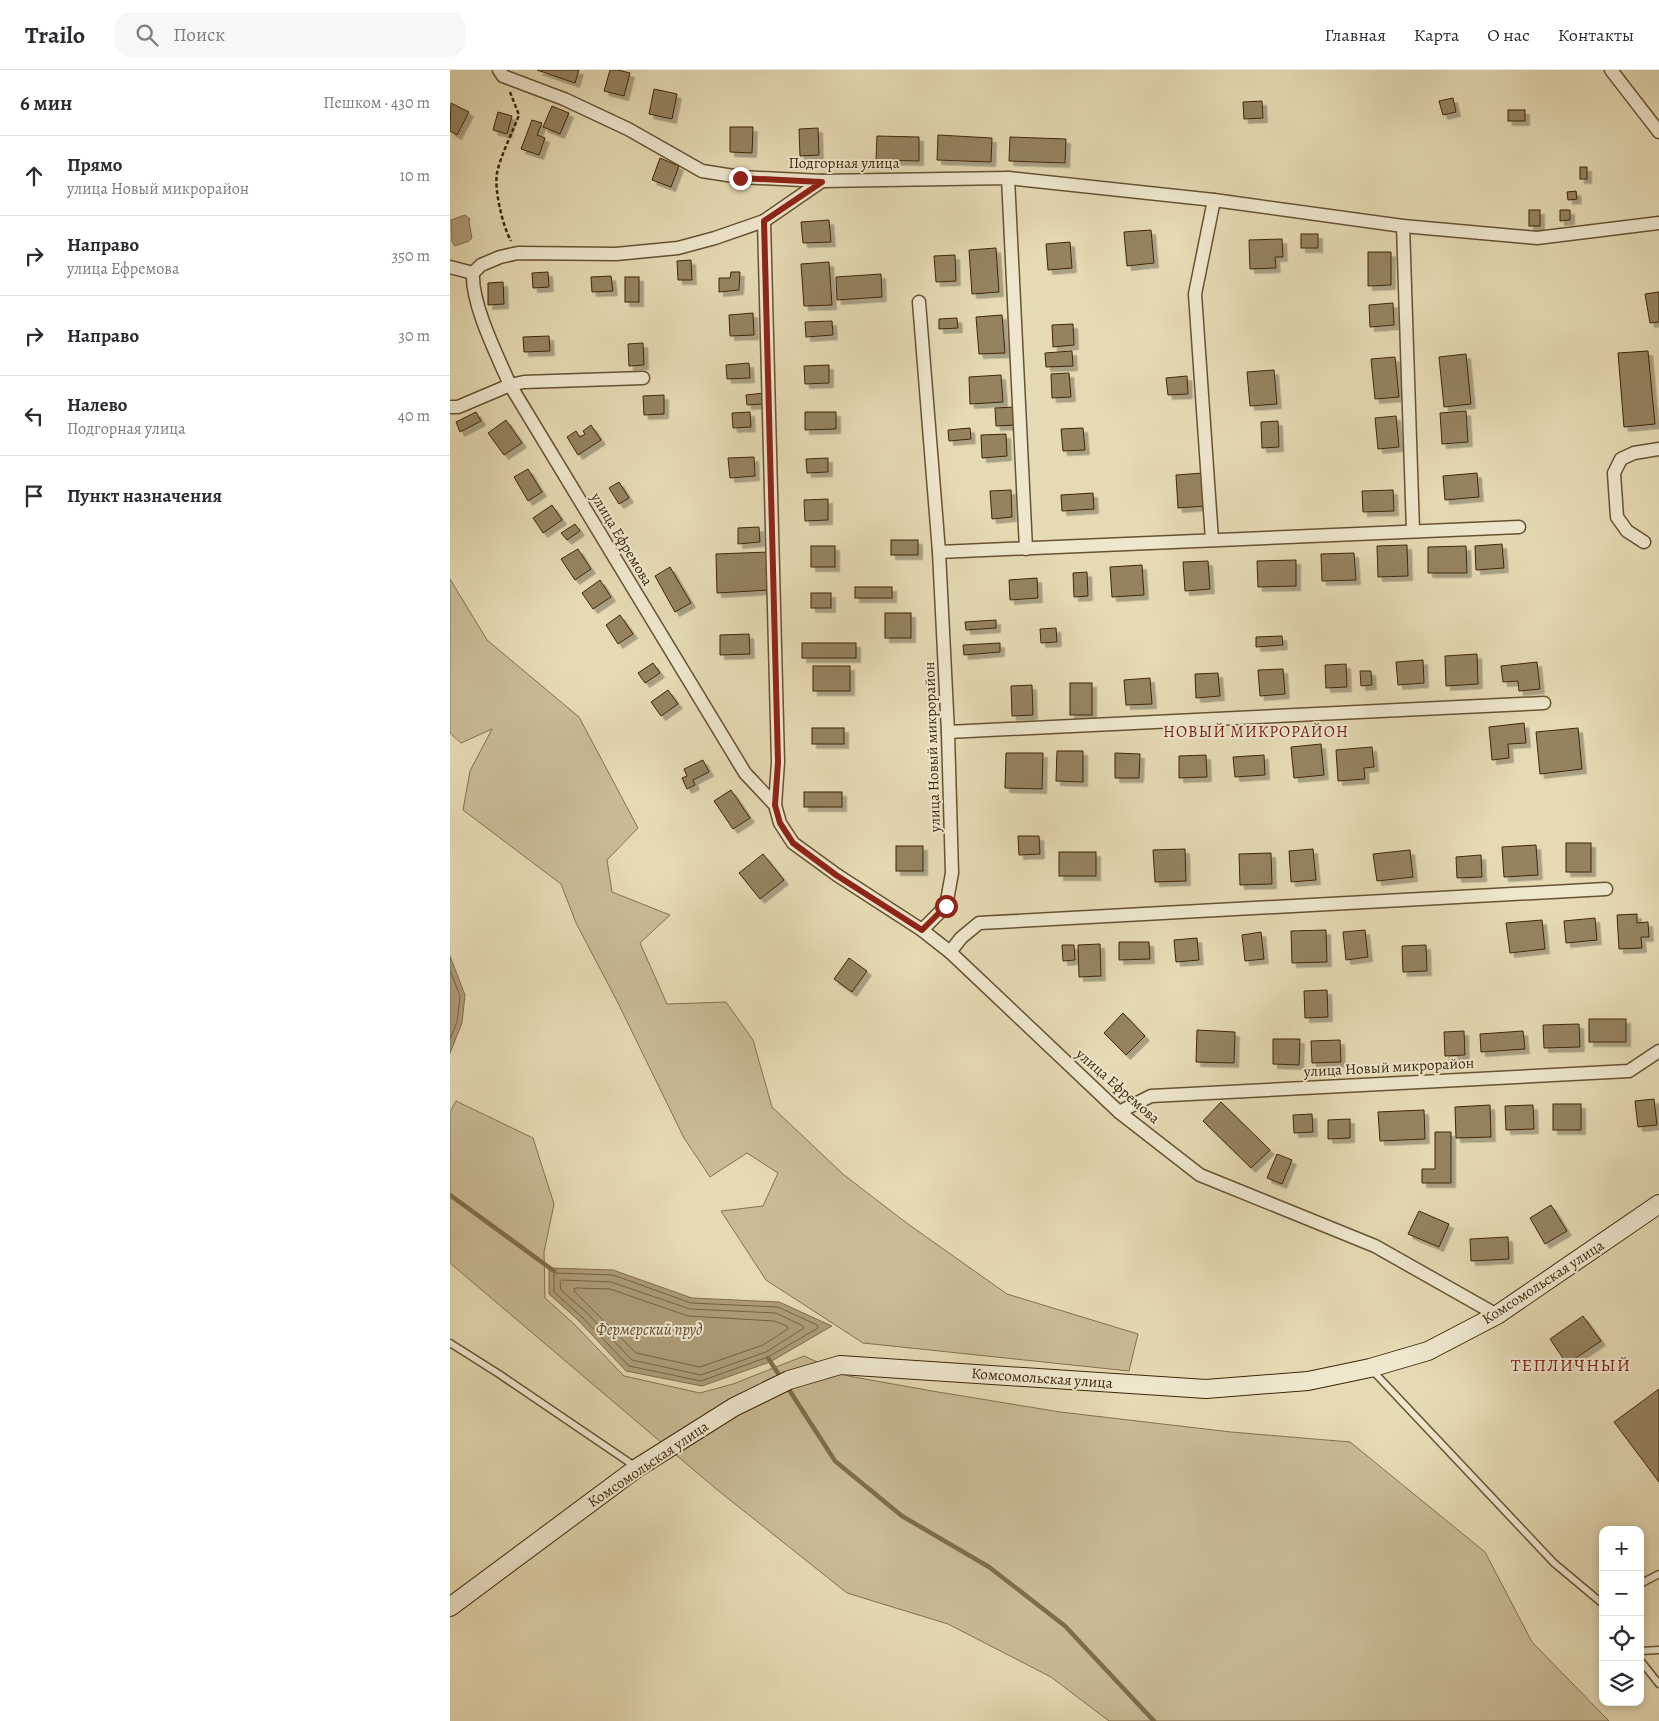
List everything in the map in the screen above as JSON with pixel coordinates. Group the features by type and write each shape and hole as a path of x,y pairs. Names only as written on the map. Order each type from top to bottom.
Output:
{"street":[{"path":"1611,70 1659,132"},
{"name":"Подгорная улица","path":"501,73 620,126 702,171 740,178 822,182 1008,178 1214,200 1403,226 1537,238 1659,223"},
{"path":"1008,178 1026,549"},
{"path":"450,267 473,274 481,265 500,257 518,254 616,254 678,248 715,238 764,221 822,182"},
{"path":"1212,540 1195,294 1214,200"},
{"name":"улица Ефремова","path":"764,221 778,762 775,805 780,823 793,843 836,875 922,930 950,952 1119,1112 1200,1174 1375,1246 1497,1315"},
{"path":"1403,226 1413,531"},
{"name":"улица Ефремова","path":"473,274 472,282 486,330 510,385 745,773 775,805"},
{"name":"улица Новый микрорайон","path":"919,302 939,552 948,732 952,873 946,906 922,930"},
{"path":"450,407 458,407 510,385 524,382 643,378"},
{"path":"1644,542 1627,531 1617,517 1614,473 1622,459 1634,453 1659,450"},
{"path":"939,552 1519,527"},
{"path":"948,732 1544,703"},
{"path":"950,952 961,938 979,923 1606,889"},
{"name":"улица Новый микрорайон","path":"1119,1112 1152,1096 1629,1071 1659,1051"},
{"name":"Комсомольская улица","path":"450,1607 637,1468 734,1407 789,1380 840,1365 1206,1389 1308,1380 1370,1368 1428,1350 1497,1315 1659,1204"}],"lane":[{"path":"450,1344 499,1374 637,1468"},
{"path":"1370,1368 1554,1563 1599,1600"},
{"path":"1644,1582 1659,1574"},
{"path":"1644,1651 1659,1650"},
{"path":"1641,1661 1659,1684"}],"path":[{"path":"501,73 519,115 497,174 499,201 506,233 518,254"}],"shaded area":[{"path":"450,579 487,640 579,717 638,828 607,860 612,892 670,915 640,943 667,1004 726,1002 753,1040 772,1107 844,1175 908,1224 1007,1294 1138,1334 1129,1371 863,1343 766,1280 721,1211 763,1206 778,1173 747,1153 710,1177 684,1138 618,1003 576,923 561,884 463,810 470,771 492,729 461,743 450,733"},
{"path":"456,1101 533,1138 554,1204 544,1252 545,1298 575,1325 624,1376 700,1393 733,1384 804,1356 848,1376 1060,1412 1231,1432 1350,1442 1485,1552 1532,1642 1609,1721 1109,1721 1051,1677 948,1624 847,1593 715,1488 450,1263 450,1112"}],"water":[{"path":"465,215 470,219 472,238 455,246 452,242 451,220"},
{"path":"450,956 465,995 462,1023 450,1053"},
{"name":"Фермерский пруд","path":"549,1268 613,1270 692,1298 779,1302 832,1326 770,1362 702,1386 626,1371 578,1320 549,1294"}],"building":[{"path":"537,70 579,70 575,83"},
{"path":"610,70 630,73 624,96 604,91"},
{"path":"654,89 677,94 672,119 649,114"},
{"path":"1453,98 1456,112 1443,115 1439,101"},
{"path":"1262,101 1263,118 1244,119 1243,102"},
{"path":"451,103 469,112 457,135 450,131"},
{"path":"552,106 569,113 560,134 543,127"},
{"path":"1508,110 1525,110 1525,121 1508,121"},
{"path":"498,112 512,116 507,134 493,130"},
{"path":"532,120 542,123 537,135 545,138 539,155 521,149"},
{"path":"730,127 753,127 752,153 730,152"},
{"path":"818,128 819,155 800,156 799,129"},
{"path":"938,135 992,138 991,162 937,160"},
{"path":"877,136 919,137 919,161 876,160"},
{"path":"1010,137 1066,139 1065,163 1009,161"},
{"path":"660,158 679,166 671,187 652,180"},
{"path":"1580,167 1587,167 1587,179 1580,179"},
{"path":"1576,191 1577,199 1568,200 1567,192"},
{"path":"1529,210 1540,210 1540,226 1529,226"},
{"path":"1560,210 1570,210 1570,220 1560,221"},
{"path":"829,220 831,242 803,243 801,222"},
{"path":"1151,230 1154,263 1127,266 1124,232"},
{"path":"1301,234 1318,234 1318,248 1301,248"},
{"path":"1282,239 1283,257 1275,257 1276,268 1250,269 1249,240"},
{"path":"1070,242 1072,268 1048,270 1046,244"},
{"path":"996,248 999,292 972,294 969,250"},
{"path":"1368,252 1391,252 1391,285 1368,286"},
{"path":"955,255 956,281 936,282 934,256"},
{"path":"691,260 692,280 678,280 677,261"},
{"path":"829,262 832,305 804,306 801,264"},
{"path":"548,272 549,287 533,288 532,273"},
{"path":"731,272 740,272 739,290 719,292 719,278 730,278"},
{"path":"881,274 882,297 837,300 836,277"},
{"path":"611,276 613,291 592,292 591,277"},
{"path":"625,277 639,277 639,302 625,302"},
{"path":"503,282 504,304 488,305 488,283"},
{"path":"1659,292 1659,322 1650,323 1645,294"},
{"path":"1393,303 1394,325 1370,327 1369,305"},
{"path":"753,313 754,335 730,336 729,315"},
{"path":"1002,315 1005,353 979,354 976,317"},
{"path":"957,318 958,328 939,329 939,319"},
{"path":"832,321 833,335 806,337 805,322"},
{"path":"1073,324 1074,345 1053,347 1052,325"},
{"path":"549,336 550,351 524,352 523,337"},
{"path":"643,343 644,365 629,366 628,344"},
{"path":"1072,351 1073,366 1046,367 1045,353"},
{"path":"1648,351 1655,424 1624,427 1618,353"},
{"path":"1466,354 1471,404 1444,407 1439,357"},
{"path":"1395,357 1399,397 1375,399 1371,359"},
{"path":"749,363 750,378 727,379 726,365"},
{"path":"829,365 829,383 805,384 804,366"},
{"path":"1274,370 1277,404 1250,406 1247,372"},
{"path":"1069,373 1071,397 1052,398 1051,374"},
{"path":"1001,375 1003,402 970,404 969,377"},
{"path":"1187,376 1188,394 1168,395 1166,378"},
{"path":"764,393 765,404 747,405 746,395"},
{"path":"664,395 664,414 644,415 643,396"},
{"path":"1015,407 1016,425 996,426 995,408"},
{"path":"1466,411 1468,442 1442,444 1440,413"},
{"path":"476,412 481,421 460,432 456,422"},
{"path":"750,412 751,427 733,428 732,413"},
{"path":"805,412 836,412 836,429 805,430"},
{"path":"1396,416 1399,447 1378,449 1375,418"},
{"path":"506,420 522,443 504,455 488,433"},
{"path":"1278,421 1279,447 1262,448 1261,422"},
{"path":"591,425 601,440 578,455 567,437 576,431 580,437 585,434 583,431"},
{"path":"970,428 971,439 949,441 948,430"},
{"path":"1083,428 1085,450 1063,451 1061,429"},
{"path":"1006,434 1007,456 982,458 981,435"},
{"path":"754,457 755,476 730,478 728,458"},
{"path":"828,458 828,472 807,473 806,459"},
{"path":"528,469 542,492 528,501 514,477"},
{"path":"1203,473 1205,506 1178,508 1176,475"},
{"path":"1477,473 1479,497 1445,500 1443,476"},
{"path":"619,482 629,498 619,504 609,488"},
{"path":"1011,490 1012,517 992,519 990,491"},
{"path":"1393,490 1394,511 1363,512 1362,491"},
{"path":"1093,493 1094,509 1062,511 1061,495"},
{"path":"828,499 828,520 805,521 804,500"},
{"path":"552,505 562,520 543,533 533,518"},
{"path":"575,524 580,531 567,540 561,533"},
{"path":"759,527 760,542 738,544 738,528"},
{"path":"891,540 918,540 918,555 891,555"},
{"path":"1502,544 1504,568 1476,570 1475,546"},
{"path":"1407,545 1408,576 1378,577 1377,546"},
{"path":"811,546 835,546 835,567 811,567"},
{"path":"1466,546 1467,573 1428,573 1428,547"},
{"path":"578,549 591,569 575,580 561,559"},
{"path":"769,552 770,590 717,593 716,554"},
{"path":"1354,553 1356,580 1322,581 1321,554"},
{"path":"1296,560 1296,586 1258,587 1257,561"},
{"path":"1208,561 1210,589 1185,591 1183,562"},
{"path":"1142,565 1144,595 1112,597 1110,567"},
{"path":"670,567 691,603 675,612 655,576"},
{"path":"1087,572 1088,596 1074,597 1073,573"},
{"path":"1037,578 1038,598 1010,600 1009,580"},
{"path":"600,580 611,597 593,609 582,593"},
{"path":"855,587 892,587 892,598 855,598"},
{"path":"811,593 831,593 831,608 811,608"},
{"path":"885,613 911,613 911,638 885,638"},
{"path":"620,615 633,634 618,644 606,625"},
{"path":"996,620 996,628 966,630 965,622"},
{"path":"1056,628 1057,642 1041,643 1040,629"},
{"path":"749,634 750,654 720,655 720,635"},
{"path":"1282,636 1283,645 1256,647 1256,637"},
{"path":"802,643 856,643 856,658 802,658"},
{"path":"1000,643 1000,652 964,655 963,645"},
{"path":"1477,654 1478,684 1446,686 1445,656"},
{"path":"1423,660 1424,683 1398,685 1396,662"},
{"path":"1537,662 1540,689 1519,691 1518,681 1503,682 1501,666"},
{"path":"653,663 660,673 645,683 638,673"},
{"path":"1346,664 1347,687 1326,688 1325,665"},
{"path":"813,666 850,666 850,691 813,691"},
{"path":"1283,669 1285,694 1260,696 1258,670"},
{"path":"1360,671 1371,671 1372,685 1361,686"},
{"path":"1218,673 1220,696 1196,698 1195,674"},
{"path":"1150,678 1152,704 1126,705 1124,680"},
{"path":"1070,683 1092,683 1092,715 1070,715"},
{"path":"1032,685 1033,715 1012,716 1011,686"},
{"path":"668,690 678,704 661,716 651,702"},
{"path":"1524,723 1526,743 1508,744 1509,758 1492,760 1489,727"},
{"path":"812,728 844,728 844,744 812,744"},
{"path":"1578,728 1582,769 1540,774 1536,732"},
{"path":"1321,744 1324,775 1294,778 1291,747"},
{"path":"1372,747 1374,767 1364,768 1365,779 1338,781 1336,750"},
{"path":"1057,751 1083,751 1083,782 1056,781"},
{"path":"1006,753 1043,753 1042,789 1005,788"},
{"path":"1115,753 1140,754 1139,778 1115,778"},
{"path":"1206,755 1207,777 1179,778 1179,756"},
{"path":"1264,755 1265,775 1235,777 1233,757"},
{"path":"703,760 709,772 693,780 695,785 687,789 682,778 687,776 684,769"},
{"path":"731,790 750,818 733,829 714,801"},
{"path":"804,792 842,792 842,807 804,807"},
{"path":"1018,836 1039,836 1040,854 1019,855"},
{"path":"1566,843 1591,843 1591,872 1566,872"},
{"path":"1536,845 1538,875 1504,877 1502,847"},
{"path":"896,846 923,846 923,871 896,871"},
{"path":"1185,849 1186,881 1155,882 1153,850"},
{"path":"1313,849 1316,880 1291,882 1289,851"},
{"path":"1410,850 1413,877 1377,881 1373,854"},
{"path":"1059,852 1096,852 1096,876 1059,876"},
{"path":"1271,853 1272,884 1240,885 1239,854"},
{"path":"763,854 784,880 760,899 739,873"},
{"path":"1481,855 1482,877 1457,878 1456,857"},
{"path":"1637,914 1637,923 1648,922 1649,937 1641,937 1642,948 1619,949 1617,915"},
{"path":"1595,918 1597,940 1566,943 1564,921"},
{"path":"1542,920 1545,949 1510,953 1506,923"},
{"path":"1326,930 1327,962 1292,963 1291,931"},
{"path":"1365,930 1368,957 1346,960 1343,932"},
{"path":"1261,932 1264,959 1245,961 1242,935"},
{"path":"1197,938 1199,960 1176,962 1174,940"},
{"path":"1119,942 1149,942 1150,959 1119,960"},
{"path":"1100,944 1101,976 1079,977 1078,945"},
{"path":"1062,945 1074,945 1075,960 1063,961"},
{"path":"1426,945 1427,971 1403,972 1402,946"},
{"path":"849,958 867,971 852,992 834,979"},
{"path":"1327,990 1328,1017 1305,1018 1304,991"},
{"path":"1123,1013 1145,1036 1126,1055 1104,1033"},
{"path":"1589,1019 1626,1019 1626,1042 1589,1042"},
{"path":"1579,1024 1580,1047 1544,1048 1543,1025"},
{"path":"1197,1030 1235,1032 1234,1063 1196,1062"},
{"path":"1464,1031 1465,1055 1445,1056 1444,1032"},
{"path":"1523,1031 1525,1049 1481,1052 1480,1034"},
{"path":"1273,1039 1300,1039 1299,1065 1273,1064"},
{"path":"1340,1040 1341,1062 1312,1063 1311,1041"},
{"path":"1654,1099 1657,1125 1638,1127 1635,1101"},
{"path":"1221,1102 1270,1150 1251,1168 1203,1121"},
{"path":"1553,1104 1581,1104 1581,1130 1553,1130"},
{"path":"1490,1105 1491,1137 1456,1138 1455,1107"},
{"path":"1533,1105 1534,1129 1506,1130 1505,1106"},
{"path":"1424,1110 1425,1139 1380,1141 1378,1112"},
{"path":"1312,1114 1313,1132 1294,1133 1293,1115"},
{"path":"1350,1119 1350,1138 1328,1139 1328,1120"},
{"path":"1435,1132 1451,1132 1451,1183 1422,1183 1422,1169 1435,1169"},
{"path":"1277,1154 1292,1160 1282,1184 1267,1178"},
{"path":"1551,1205 1567,1231 1545,1244 1530,1218"},
{"path":"1419,1211 1449,1224 1439,1247 1408,1234"},
{"path":"1508,1237 1509,1259 1471,1261 1470,1239"},
{"path":"1583,1316 1601,1341 1567,1364 1550,1339"},
{"path":"1659,1389 1659,1482 1614,1422"}],"waterway":[{"path":"450,1195 554,1271"},
{"path":"768,1358 781,1378"},
{"path":"786,1385 835,1461 902,1516 989,1567 1065,1626 1154,1721"}],"district":[{"name":"НОВЫЙ МИКРОРАЙОН","path":"1256,732"},
{"name":"ТЕПЛИЧНЫЙ","path":"1571,1365"}],"route":[{"path":"740,178 822,182 764,221 778,762 775,805 780,823 793,843 836,875 922,930 946,906"}]}
